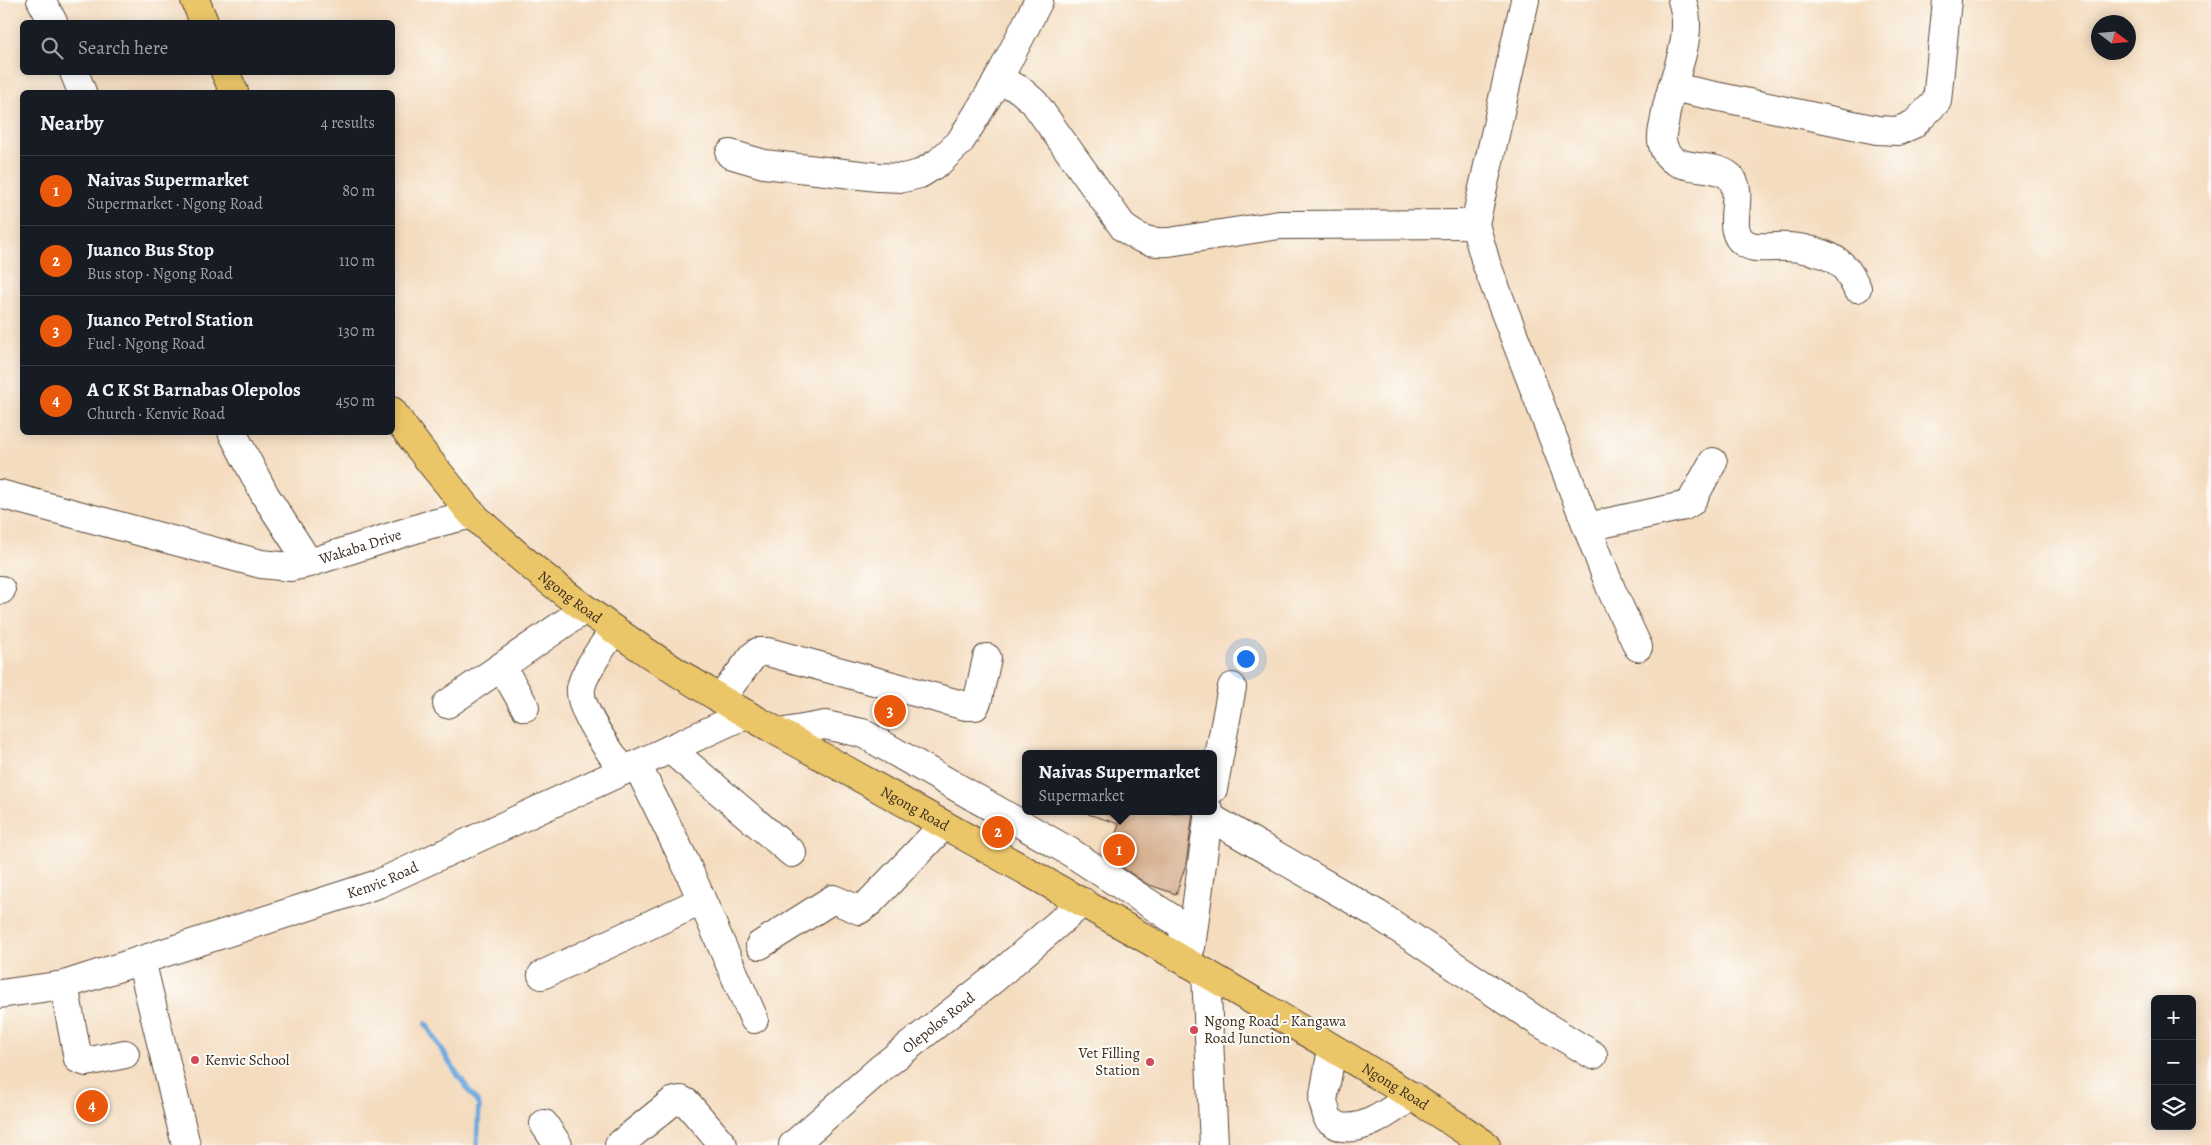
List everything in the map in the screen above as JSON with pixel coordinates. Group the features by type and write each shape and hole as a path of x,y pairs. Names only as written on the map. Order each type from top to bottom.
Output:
{"main road":[{"path":"195,0 203,20"},
{"path":"227,75 233,90"},
{"name":"Ngong Road","path":"395,416 413,442 473,514 564,593 614,630 720,699 1197,968 1412,1096 1486,1145"}],"street":[{"path":"41,0 52,20"},
{"path":"730,154 764,164 859,175 903,178 920,174 939,162 960,142 998,80 1039,0"},
{"path":"1525,0 1475,224 1486,263 1587,527 1611,589 1638,646"},
{"path":"1682,0 1686,23 1682,52 1666,106 1662,140 1666,152 1680,164 1716,170 1728,176 1735,185 1735,229 1738,238 1746,244 1758,248 1790,248 1834,258 1845,267 1857,288"},
{"path":"1672,87 1877,130 1898,131 1914,124 1937,101 1947,0"},
{"path":"75,75 81,90"},
{"path":"998,80 1019,89 1034,102 1124,228 1142,240 1169,242 1279,225 1475,224"},
{"name":"Wakaba Drive","path":"234,435 265,495 308,563 428,525 473,514"},
{"path":"1587,527 1684,506 1691,502 1712,462"},
{"path":"0,494 261,564 290,567 308,563"},
{"path":"447,704 585,609"},
{"path":"614,630 584,679 581,696 588,716 630,768 685,862 754,1019"},
{"path":"720,699 753,656 758,652 768,652 966,706 975,706 987,658"},
{"path":"502,667 526,707"},
{"path":"1217,768 1232,687"},
{"name":"Kenvic Road","path":"0,994 64,985 378,884 746,714"},
{"path":"780,733 826,725 862,733 1070,852 1182,924 1197,968"},
{"path":"670,749 792,853"},
{"path":"1208,815 1197,968 1214,1145"},
{"path":"1210,815 1377,914 1540,1023 1593,1055"},
{"path":"760,945 833,899 859,910 870,902 944,825"},
{"path":"542,975 701,901"},
{"name":"Olepolos Road","path":"793,1145 880,1069 995,978 1083,902"},
{"path":"142,960 186,1145"},
{"path":"64,985 78,1059 86,1062 125,1054"},
{"path":"1332,1048 1323,1101 1328,1119 1340,1127 1355,1127 1374,1121 1412,1096"},
{"path":"619,1145 672,1102 681,1100 687,1103 723,1145"}],"building":[{"path":"1091,815 1193,815 1186,864 1176,894 1147,884 1108,858 1119,824"}],"waterway":[{"path":"426,1024 451,1065 479,1105 477,1145"}],"place":[{"name":"Juanco Petrol Station","path":"890,711"},
{"name":"Juanco Bus Stop","path":"998,832"},
{"name":"Naivas Supermarket","path":"1119,850"},
{"name":"Ngong Road - Kangawa Road Junction","path":"1194,1030"},
{"name":"Kenvic School","path":"195,1060"},
{"name":"Vet Filling Station","path":"1150,1062"},
{"name":"A C K St Barnabas Olepolos","path":"92,1106"}]}
